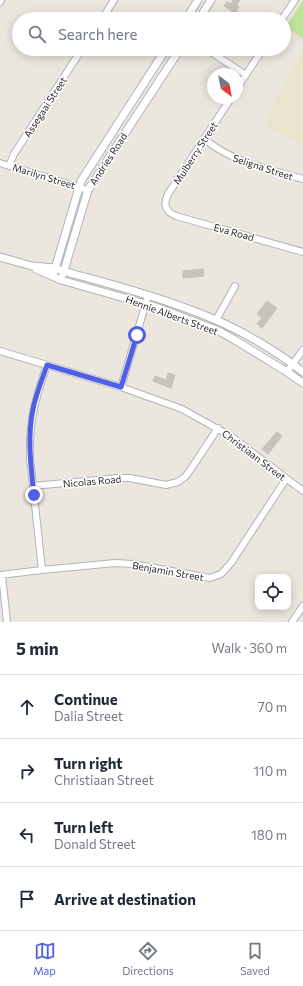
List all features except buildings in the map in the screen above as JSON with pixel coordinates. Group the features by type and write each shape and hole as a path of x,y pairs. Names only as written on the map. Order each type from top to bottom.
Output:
{"street":[{"path":"106,12 114,0"},
{"path":"190,12 198,0"},
{"path":"203,12 211,0"},
{"path":"287,12 295,0"},
{"name":"Assegaai Street","path":"9,166 14,154 77,56"},
{"name":"Andries Road","path":"53,277 54,268 78,186 111,132 161,56"},
{"name":"Andries Road","path":"61,280 88,190 175,56"},
{"path":"217,56 246,74"},
{"path":"243,79 258,56"},
{"name":"Mulberry Street","path":"166,209 165,206 168,194 227,104"},
{"name":"Seligna Street","path":"204,139 223,153 235,159 303,179"},
{"name":"Marilyn Street","path":"0,163 88,190"},
{"name":"Eva Road","path":"166,209 176,216 303,252"},
{"name":"Hennie Alberts Street","path":"0,257 32,266 54,268 148,296 216,320 254,340 292,363 303,372"},
{"name":"Hennie Alberts Street","path":"32,266 61,280 146,304 227,335 287,372 303,384"},
{"path":"216,320 235,286"},
{"path":"121,387 148,296"},
{"name":"Christiaan Street","path":"0,350 121,387 177,406 218,428 245,446 303,491"},
{"path":"287,372 292,363 303,350"},
{"path":"42,570 30,458 31,422 37,394 47,365"},
{"name":"Nicolas Road","path":"33,486 119,478 130,478 166,485 174,484 186,477 218,428"},
{"name":"Benjamin Street","path":"1,575 115,563 133,564 205,578 218,576 224,572 286,479"},
{"path":"1,575 7,622"},
{"path":"292,622 303,606"}],"shaded area":[{"path":"303,0 303,43 291,33 291,17"},
{"path":"303,49 303,146 264,124 277,96 293,70"}],"green space":[{"path":"303,0 303,38 291,30 291,19"}],"route":[{"path":"34,495 30,458 31,422 37,394 47,365 121,387 137,335"}]}
